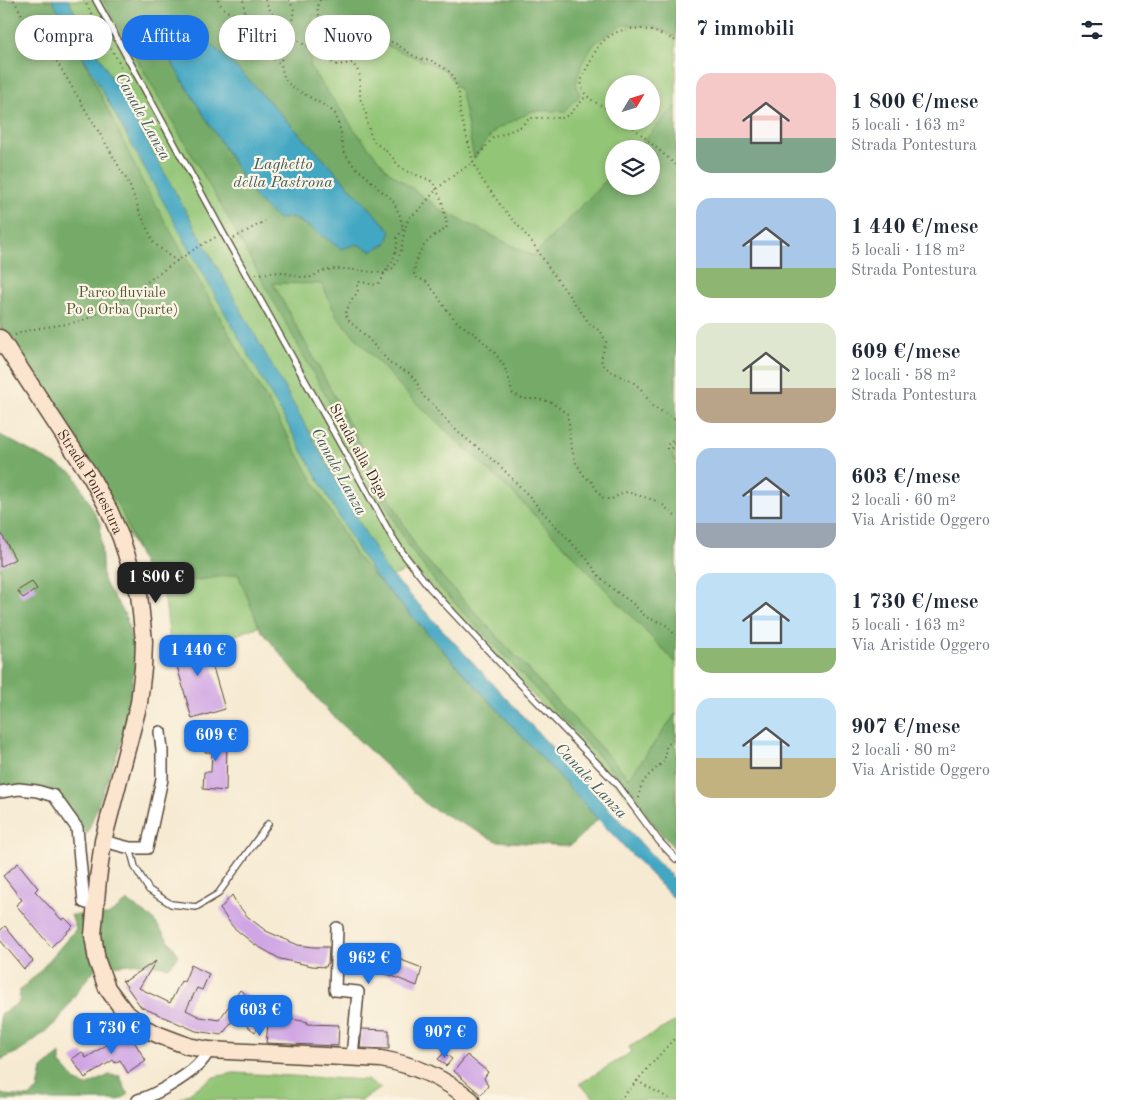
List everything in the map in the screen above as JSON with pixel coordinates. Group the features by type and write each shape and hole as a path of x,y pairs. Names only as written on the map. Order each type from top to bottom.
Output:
{"main road":[{"name":"Strada Pontestura","path":"1,340 91,477 120,538 139,594 144,641 139,703 103,841 93,935 97,961 107,988 115,1001 146,1029 173,1042 209,1050 381,1058 422,1069 443,1080 471,1100"}],"street":[{"path":"103,841 130,848 147,848 162,779 160,732"},
{"path":"0,792 19,789 37,791 54,796 77,828 84,902 96,906"},
{"path":"337,928 335,990 358,992 352,1057"},
{"path":"138,1100 166,1088 196,1067 209,1050"}],"lane":[{"name":"Strada alla Diga","path":"96,0 246,275 402,552 430,588 617,784 659,841 676,859"},
{"path":"130,848 135,867 149,890 172,904 196,906 218,894 268,824"}],"path":[{"path":"14,0 22,15 48,48 106,144 128,184 154,242 177,261"},
{"path":"84,0 122,68"},
{"path":"218,0 224,10 236,15 245,13 243,0"},
{"path":"265,0 272,15"},
{"path":"289,0 294,10 291,27 293,36 302,43 316,49 331,62 338,65 352,63 360,76 360,98 373,141 391,155 397,164 430,180 442,201 447,225 446,229 436,235 419,253 414,275 426,282 458,324 475,334 495,353 504,366 512,393 524,399 552,402 567,414 570,424 570,442 576,463 601,496 606,499 612,499 628,492 662,504 676,517"},
{"path":"320,0 317,7 319,15 332,26 344,30 372,32 414,56 432,61 452,74 459,93 460,113 474,162 490,192 532,242 590,324 602,332 606,342 601,360 605,367 633,382 652,406 675,419 676,422"},
{"path":"605,107 592,100 583,92 581,84 582,77 598,48 611,35 636,28 654,31 676,41"},
{"path":"275,60 281,65"},
{"path":"281,60 284,77 288,83 329,108 335,114 341,132 344,152 354,166 392,199 400,216 403,229 397,238 397,247 393,260 378,284 372,286 360,282 357,286 358,292 352,299 345,314 350,322 363,333 391,364 409,373 417,382 425,398 433,404 459,433 506,472 587,559 598,575 615,591 631,602 646,618 665,624 676,636"},
{"path":"246,275 281,272 309,278 323,271 333,269 384,273 393,268 397,262 406,224 410,217 420,210 446,181 474,162 493,138 520,127 530,118 563,118 571,113 587,95"},
{"path":"637,130 676,166"},
{"path":"228,242 265,221"},
{"path":"1,340 26,330 44,326 64,325 92,317 125,298 216,236"},
{"path":"676,437 667,445 667,449 671,448 676,441"},
{"path":"638,813 639,791 643,781 665,760 666,750 676,734"},
{"path":"620,1100 676,1038"},
{"path":"637,1080 672,1100"}],"green space":[{"path":"0,0 676,0 676,849 414,568 172,659 165,600 120,521 0,336"},
{"name":"Parco fluviale Po e Orba (parte)","path":"0,0 53,0 62,15 15,15 15,60 84,60 142,181 356,556 598,819 570,846 496,841 428,806 328,711 260,629 238,574 152,587 121,510 0,325"},
{"path":"103,0 676,0 676,37 652,26 622,25 595,43 582,63 576,83 580,95 565,111 532,111 495,130 474,158 461,92 445,70 390,47 390,15 305,15 305,60 310,60 310,67 354,129 387,170 443,211 533,256 605,181 605,195 660,195 660,140 644,140 654,130 660,130 660,123 676,106 676,453 672,454 676,463 676,663 512,492 412,399 337,317 322,284 273,283 419,552 629,778 676,713 676,850 663,836 625,785 436,583 409,547 228,218 137,60 172,60 172,63 256,199 311,228 391,231 228,60 295,60 295,15 219,15 219,52 209,43 209,15 122,15 122,33"},
{"path":"0,435 74,474 100,523 103,580 125,614 136,657 125,733 87,834 48,790 0,795"},
{"path":"128,901 153,919 179,955 169,967 141,963 97,967 81,986 57,1022 22,1050 0,1060 0,1014 19,1003 20,990 39,972 76,929 71,915 108,915"},
{"path":"676,1021 676,1100 597,1100 579,1084 632,1052 629,1047"},
{"path":"60,1054 60,1063 76,1081 86,1086 109,1075 120,1076 128,1095 118,1100 0,1100 0,1093 29,1097 38,1090 42,1069"},
{"path":"234,1073 367,1080 381,1088 362,1100 178,1100 214,1077"}],"water":[{"path":"52,0 68,0 76,15 60,15"},
{"name":"Laghetto della Pastrona","path":"209,43 219,52 219,60 228,60 243,74 391,231 386,244 372,251 357,244 341,249 293,217 278,219 256,199 172,60 209,60"},
{"path":"85,60 101,60 385,568 676,881 676,901 598,819 376,577 359,552"}],"building":[{"path":"0,531 15,559 0,567"},
{"path":"32,582 37,589 23,598 17,591"},
{"path":"204,636 225,709 192,719 171,645"},
{"path":"207,731 221,732 221,739 227,740 226,791 203,789 204,772 211,772 212,752 205,752"},
{"path":"18,863 38,888 35,891 62,920 65,918 73,926 51,947 16,905 22,900 3,876"},
{"path":"232,895 248,917 266,931 298,945 329,947 328,964 326,967 280,959 254,944 233,927 220,909"},
{"path":"5,926 33,961 24,969 0,940 0,931"},
{"path":"344,948 391,956 422,968 417,986 387,974 343,966"},
{"path":"156,961 139,988 170,1003 181,981 184,982 191,965 209,974 202,990 197,988 186,1010 200,1017 219,1020 240,990 249,997 241,1009 261,1023 255,1032 235,1017 222,1035 196,1031 141,1007 122,980 125,981"},
{"path":"273,1000 286,1008 280,1017 308,1022 307,1024 339,1025 338,1046 266,1043 270,1005"},
{"path":"124,1028 129,1033 146,1061 128,1073 120,1060 115,1063 113,1060 85,1078 72,1059 82,1052 86,1058 114,1040 114,1032"},
{"path":"362,1029 389,1030 389,1049 360,1048"},
{"path":"444,1053 452,1059 446,1066 438,1059"},
{"path":"467,1055 488,1072 484,1078 488,1086 481,1095 454,1071"}],"water label":[{"name":"Canale Lanza","path":"144,116"},
{"name":"Canale Lanza","path":"340,471"},
{"name":"Canale Lanza","path":"592,780"}]}
